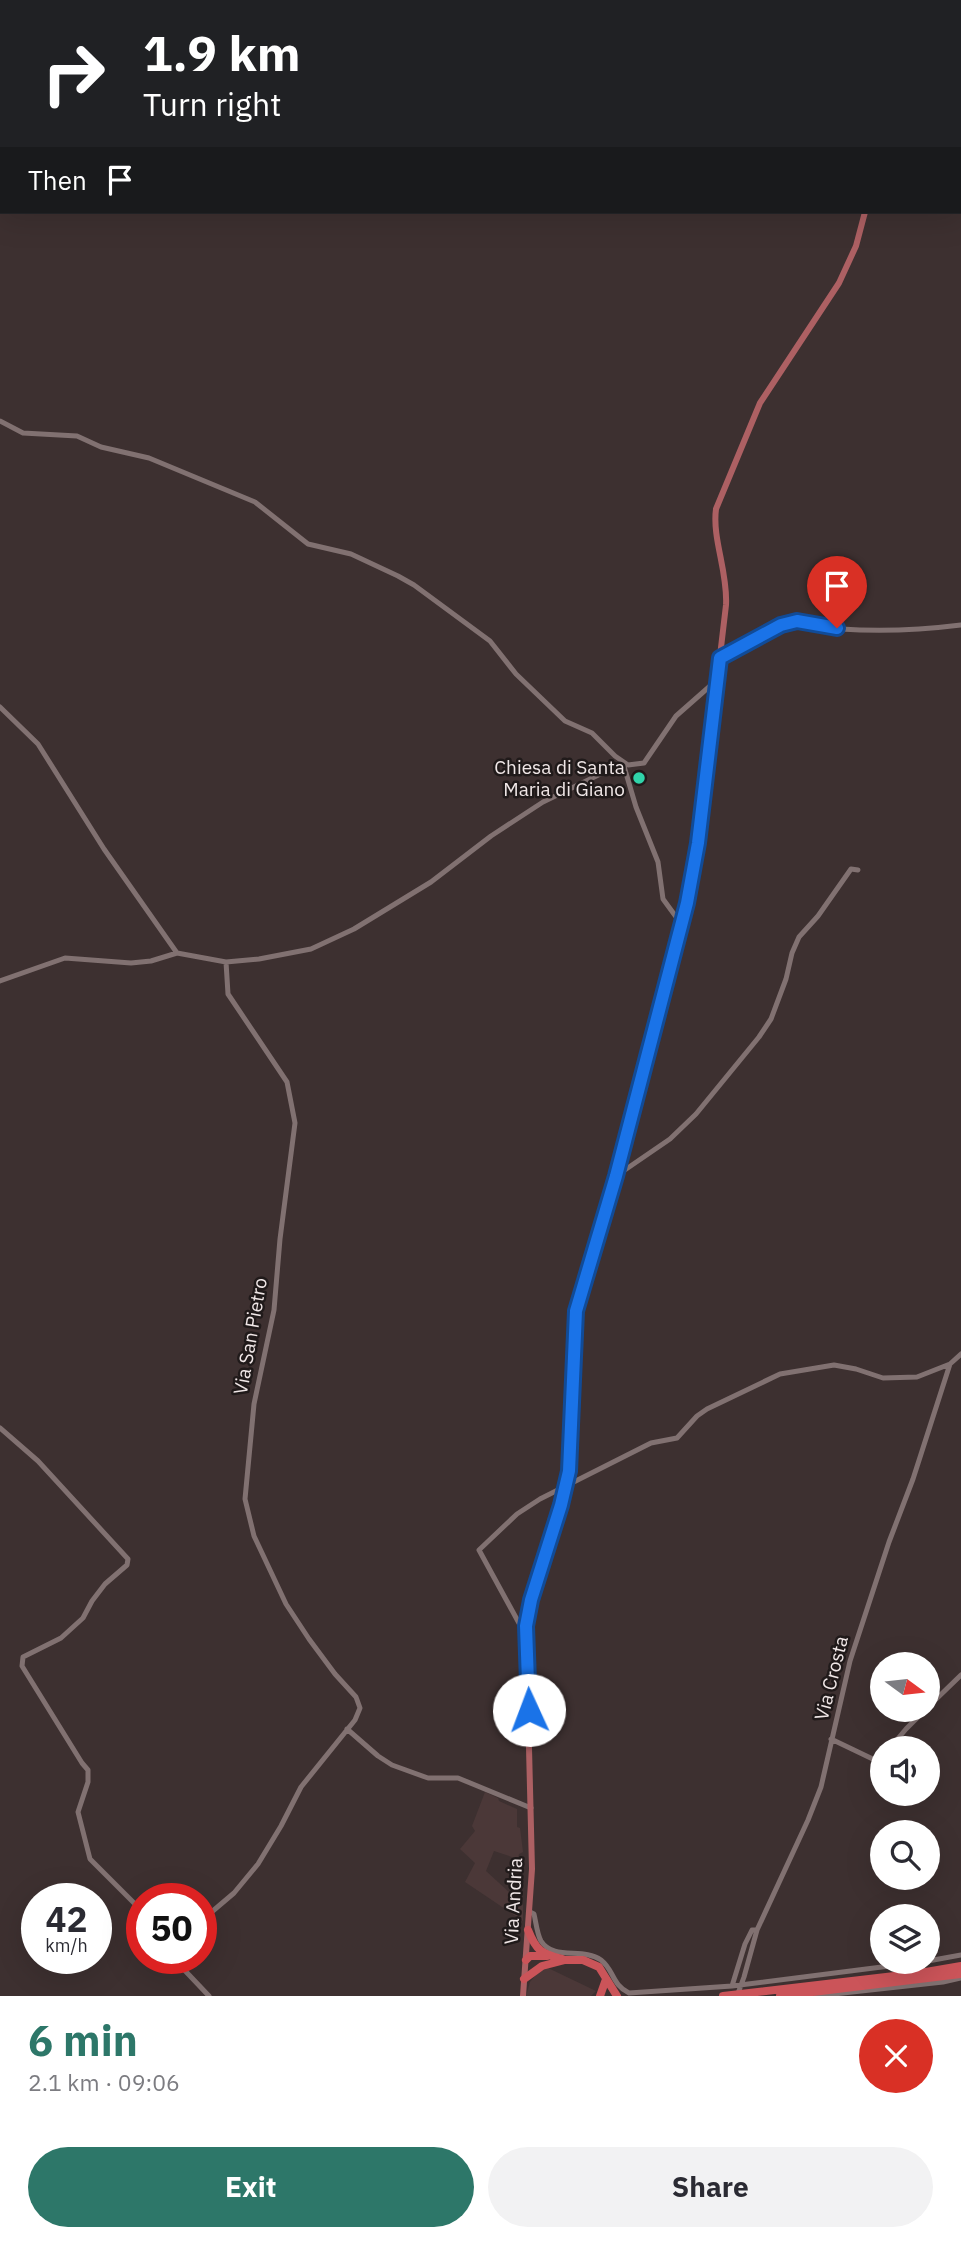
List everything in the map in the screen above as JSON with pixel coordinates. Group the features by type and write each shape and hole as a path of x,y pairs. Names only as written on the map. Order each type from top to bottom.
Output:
{"highway":[{"path":"528,1930 534,1945 553,1959"},
{"path":"524,1979 553,1959"},
{"path":"526,1960 540,1964 553,1959 592,1962 599,1966 617,1996"},
{"path":"723,1996 961,1966"},
{"path":"780,1996 961,1976"},
{"path":"600,1996 606,1979"}],"main road":[{"name":"Via Andria","path":"523,1996 530,1912 531,1808 526,1636 531,1600 569,1471 576,1311 616,1176 696,860 727,590 715,514 719,498 754,415 839,283 856,246 864,214"}],"street":[{"path":"0,421 23,433 77,436 102,447 149,458 255,502 308,544 351,555 414,585 490,641 516,674 565,721 592,733 623,763 636,807 658,862 663,899 681,925"},
{"path":"720,658 781,625 797,621 864,630 911,631 961,625"},
{"path":"0,981 65,958 131,963 151,961 177,953 226,961 259,959 311,949 354,929 431,883 491,835 543,802 623,763 644,763 677,716 718,678"},
{"path":"0,707 38,744 104,849 177,953"},
{"path":"616,1176 670,1139 696,1114 759,1037 771,1018 799,937 818,916 851,869 858,870"},
{"name":"Via San Pietro","path":"226,961 228,994 287,1082 295,1123 274,1310 254,1404 245,1499 254,1536 286,1604 309,1639 359,1703 355,1720 347,1729"},
{"path":"526,1636 479,1550 516,1514 651,1443 677,1438 707,1409 780,1374 834,1366 856,1368 883,1378 917,1377 950,1364 961,1354"},
{"name":"Via Crosta","path":"737,1996 757,1930 821,1787 849,1661 950,1364"},
{"path":"0,1429 38,1461 128,1559 127,1565 105,1584 92,1601 83,1618 61,1638 23,1657 22,1666 88,1770 88,1782 78,1812 90,1859 126,1894"},
{"path":"940,1695 961,1675"},
{"path":"901,1736 914,1722"},
{"path":"217,1907 234,1893 258,1864 300,1787 347,1729 392,1765 428,1778 458,1778 531,1808"},
{"path":"831,1739 870,1757"},
{"path":"530,1912 534,1914 540,1940 544,1944 554,1951 567,1954 588,1953 596,1957 604,1962 620,1988 629,1993 732,1986 870,1968"},
{"path":"732,1986 745,1944 752,1930 757,1930"},
{"path":"940,1959 961,1955"},
{"path":"188,1974 209,1996"},
{"path":"816,1996 943,1982 961,1976"}],"shaded area":[{"path":"485,1792 517,1809 517,1827 520,1828 523,1852 518,1859 494,1851 486,1871 523,1905 523,1921 465,1882 475,1863 460,1849 475,1831 472,1826"},
{"path":"546,1967 596,1991 591,1996 526,1996 530,1982"}],"place":[{"name":"Chiesa di Santa Maria di Giano","path":"639,778"}],"route":[{"path":"529,1710 526,1626 531,1600 569,1471 576,1311 616,1176 687,903 696,860 720,658 781,625 797,621 837,628"}]}
